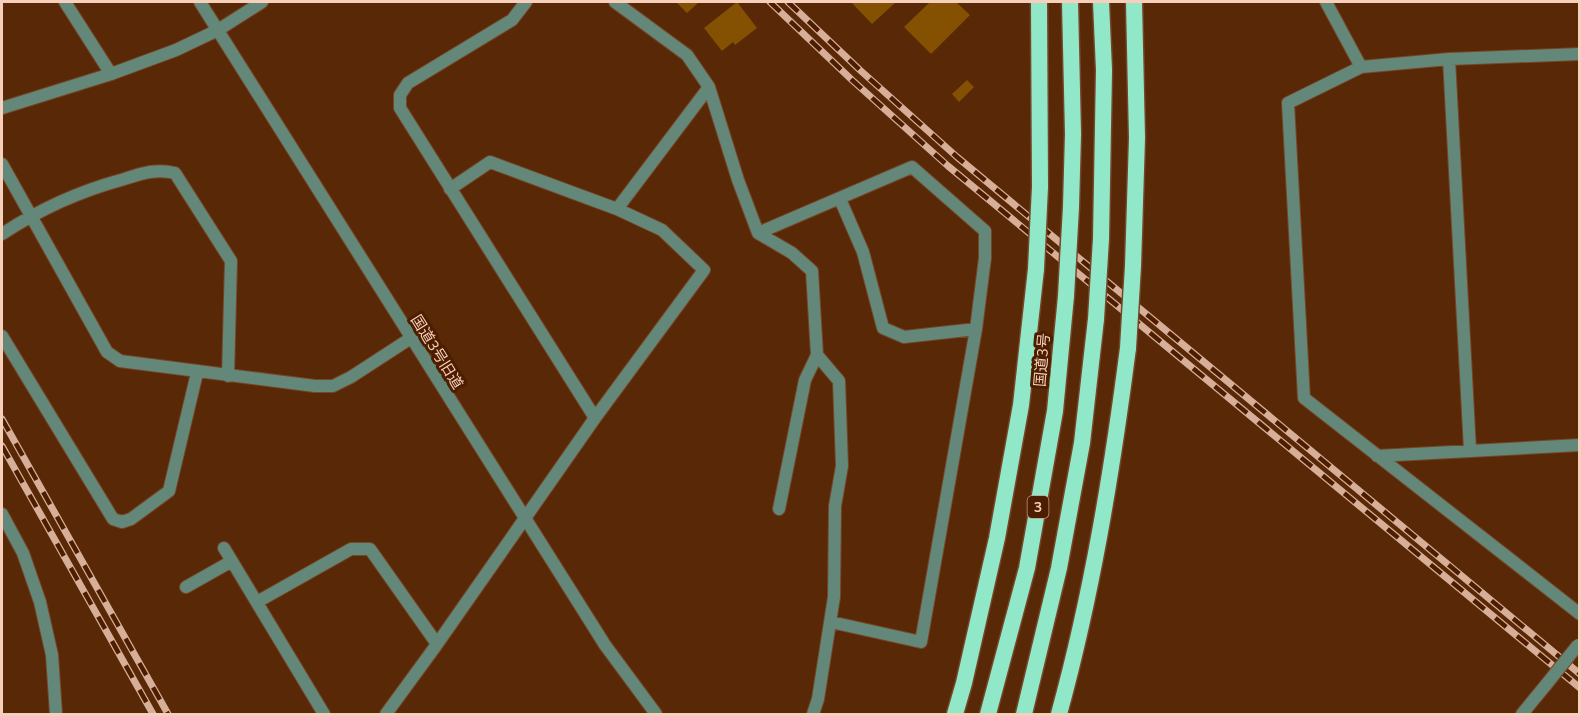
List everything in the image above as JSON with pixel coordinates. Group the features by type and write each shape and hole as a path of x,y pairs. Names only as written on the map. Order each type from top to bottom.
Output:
{"highway":[{"path":"955,714 997,538 1022,405 1036,269 1040,187 1039,2"},
{"name":"国道3号","path":"987,714 1027,568 1055,411 1066,296 1071,207 1073,134 1070,2"},
{"name":"3","path":"1024,714 1059,568 1082,443 1096,319 1101,239 1104,70 1101,2"},
{"path":"1059,714 1089,596 1112,471 1128,348 1137,138 1134,2"}],"street":[{"path":"65,2 111,74"},
{"name":"国道3号旧道","path":"200,2 604,645 656,714"},
{"path":"2,108 111,74 176,50 218,30 262,2"},
{"path":"526,2 512,20 408,83 400,95 400,108 595,418"},
{"path":"615,2 687,55 709,87 738,180 758,233 792,253 812,271 817,355 805,380 779,509"},
{"path":"1326,2 1361,67"},
{"path":"1580,54 1449,59 1361,67 1288,103 1304,398 1580,614"},
{"path":"1449,59 1470,450"},
{"path":"617,209 709,87"},
{"path":"386,714 595,418 704,270 663,230 617,209 490,162 450,189"},
{"path":"2,164 107,352 120,361 197,373 333,386 411,338"},
{"path":"758,233 912,167 985,231 985,258 976,329 921,642 831,622"},
{"path":"2,234 30,215 94,188 162,170 175,173 231,261 228,376"},
{"path":"840,199 863,252 883,328 904,337 976,329"},
{"path":"2,336 113,519 122,522 131,519 169,492 197,373"},
{"path":"813,714 818,699 834,597 835,506 842,466 839,381 817,355"},
{"path":"1377,456 1580,445"},
{"path":"2,514 22,553 40,602 52,655 56,714"},
{"path":"224,548 324,714"},
{"path":"257,602 351,549 370,549 437,644"},
{"path":"186,587 232,561"},
{"path":"1522,714 1579,644"}],"building":[{"path":"676,2 699,2 687,13"},
{"path":"737,2 757,28 735,45 733,42 722,51 704,28"},
{"path":"851,2 896,2 872,24"},
{"path":"930,2 956,2 970,15 931,54 904,27"},
{"path":"967,80 974,87 959,102 952,94"}],"railway":[{"path":"770,2 852,80 948,166 1580,688"},
{"path":"788,2 957,157 1580,674"},
{"path":"2,419 168,714"},
{"path":"2,446 153,714"}]}
